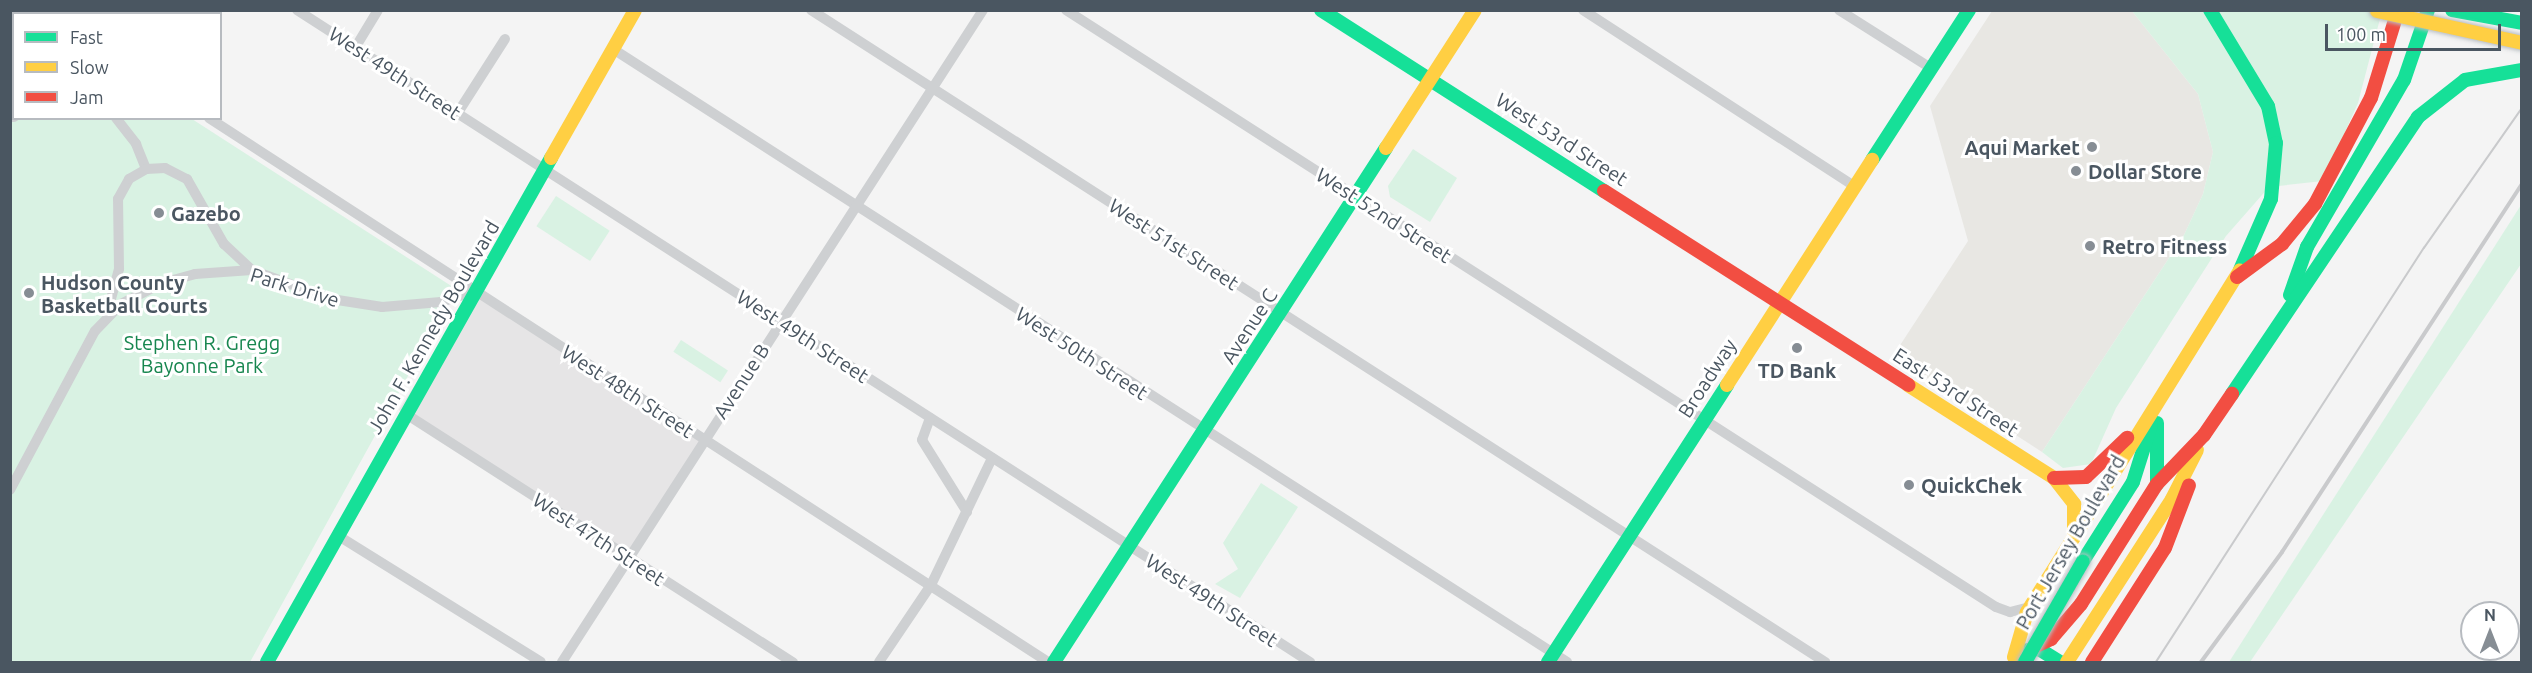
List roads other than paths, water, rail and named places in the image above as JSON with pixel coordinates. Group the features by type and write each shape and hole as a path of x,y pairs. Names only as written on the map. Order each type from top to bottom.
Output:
{"main road":[{"name":"John F. Kennedy Boulevard","path":"268,662 337,535 635,10"},
{"name":"West 53rd Street","path":"1321,10 1780,302"},
{"name":"Avenue C","path":"1054,663 1357,198 1475,10"},
{"name":"Broadway","path":"1550,658 1780,302 1898,114 1969,10"},
{"path":"2016,661 2030,607 2236,278 2271,199 2276,143 2261,89 2211,10"},
{"path":"2236,278 2282,244 2315,204 2367,107 2398,10"},
{"path":"2287,305 2307,247 2404,80 2428,10"},
{"path":"2452,10 2522,23"},
{"path":"2376,11 2522,43"},
{"path":"2067,663 2172,499 2204,435 2287,305 2429,104 2465,80 2522,70"},
{"name":"East 53rd Street","path":"1780,302 2054,478 2074,504 2074,537"},
{"path":"2054,478 2078,480 2093,472 2157,406"},
{"path":"2157,406 2157,484"},
{"name":"Port Jersey Boulevard","path":"2016,661 2133,482 2157,406"},
{"path":"2016,661 2034,647 2051,639 2081,604 2157,484 2204,435"},
{"path":"2092,663 2172,533 2204,435"},
{"path":"2067,663 2067,638 2081,604"},
{"path":"2034,647 2060,663"}],"street":[{"name":"West 49th Street","path":"297,10 1310,663"},
{"path":"355,48 378,10"},
{"name":"West 51st Street","path":"811,10 1825,663"},
{"name":"Avenue B","path":"562,663 780,321 983,10"},
{"name":"West 52nd Street","path":"1066,10 1996,607 2010,612 2030,607"},
{"path":"1583,10 1854,186"},
{"path":"1839,10 1929,67"},
{"path":"457,114 505,39"},
{"name":"West 50th Street","path":"613,49 1550,658 1567,663"},
{"path":"118,120 136,144 146,169"},
{"name":"West 48th Street","path":"212,120 1048,663"},
{"path":"104,319 119,269 118,199 129,179 146,169 165,168 187,179 224,244 252,270"},
{"name":"Park Drive","path":"10,490 87,344 104,319 141,293 179,278 252,270 331,299 364,305 409,306 476,291"},
{"name":"West 47th Street","path":"406,414 793,663"},
{"path":"930,418 922,440 967,512"},
{"path":"879,663 931,585 992,458"},
{"path":"337,535 541,663"}],"water":[{"path":"11,10 106,11 12,12 12,20"}],"tram line":[{"path":"2156,662 2424,248 2522,108"}],"railway":[{"path":"2201,662 2282,552 2522,184"}],"place":[{"name":"Aqui Market","path":"2092,147"},
{"name":"Dollar Store","path":"2076,171"},
{"name":"Gazebo","path":"159,213"},
{"name":"Retro Fitness","path":"2090,246"},
{"name":"Hudson County Basketball Courts","path":"29,293"},
{"name":"TD Bank","path":"1797,348"},
{"name":"QuickChek","path":"1909,485"}],"park label":[{"name":"Stephen R. Gregg Bayonne Park","path":"202,354"}]}
